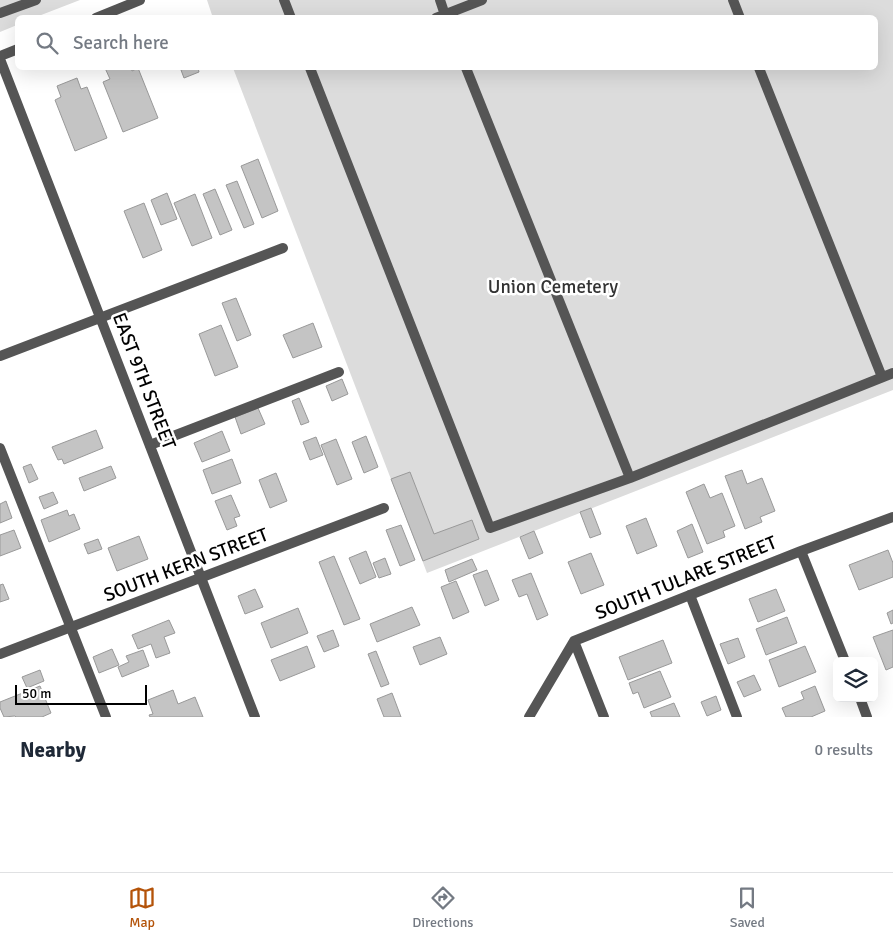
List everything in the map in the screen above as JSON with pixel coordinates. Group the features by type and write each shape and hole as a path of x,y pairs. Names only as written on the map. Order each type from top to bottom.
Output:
{"street":[{"path":"0,14 36,0"},
{"path":"103,15 140,0"},
{"path":"284,0 290,15"},
{"path":"440,0 443,15"},
{"path":"445,15 482,0"},
{"path":"732,0 739,15"},
{"path":"0,57 15,50"},
{"name":"EAST 9TH STREET","path":"0,57 255,717"},
{"path":"311,70 490,528 630,478 893,373"},
{"path":"467,70 630,478"},
{"path":"760,70 882,377"},
{"path":"0,356 283,248"},
{"path":"150,445 339,372"},
{"path":"0,448 106,717"},
{"name":"SOUTH KERN STREET","path":"0,654 384,508"},
{"name":"SOUTH TULARE STREET","path":"574,641 801,551 893,517"},
{"path":"801,551 843,657"},
{"path":"690,595 737,717"},
{"path":"529,717 574,641"},
{"path":"574,641 604,717"},
{"path":"861,702 867,717"}],"green space":[{"path":"0,0 80,0 41,15 15,15 15,26 0,32"},
{"name":"Union Cemetery","path":"207,0 893,0 893,390 427,573 234,70 878,70 878,15 212,15"}],"building":[{"path":"106,70 139,70 158,118 123,132 103,82 110,79"},
{"path":"181,70 198,70 199,72 184,78"},
{"path":"77,78 81,89 87,87 107,138 75,151 55,100 61,97 57,86"},
{"path":"258,159 278,211 262,218 241,166"},
{"path":"237,181 254,224 244,228 226,185"},
{"path":"215,189 232,230 220,235 203,194"},
{"path":"167,193 177,219 161,225 151,200"},
{"path":"195,194 212,238 192,246 174,203"},
{"path":"144,203 162,250 143,258 124,211"},
{"path":"236,298 251,335 237,341 222,303"},
{"path":"313,323 322,347 293,358 283,335"},
{"path":"221,325 238,367 215,376 199,334"},
{"path":"342,379 348,394 332,401 326,386"},
{"path":"299,398 309,422 301,425 292,401"},
{"path":"258,408 265,424 241,434 235,417"},
{"path":"96,430 103,448 64,464 62,459 58,460 52,447"},
{"path":"222,431 230,451 202,462 194,443"},
{"path":"366,436 378,467 364,473 352,442"},
{"path":"316,437 323,455 310,460 303,442"},
{"path":"336,439 352,479 337,485 321,445"},
{"path":"232,459 241,483 212,494 203,470"},
{"path":"31,464 38,479 29,483 23,467"},
{"path":"111,466 116,478 84,491 79,478"},
{"path":"742,470 747,484 762,478 775,511 760,517 762,522 745,529 725,476"},
{"path":"410,472 434,534 472,520 479,539 423,561 391,479"},
{"path":"276,473 287,501 270,508 259,480"},
{"path":"704,484 710,498 722,493 735,526 723,531 725,537 707,544 686,492"},
{"path":"53,492 58,503 44,509 39,497"},
{"path":"231,495 240,516 234,518 237,526 227,530 215,501"},
{"path":"6,501 12,518 0,523 0,504"},
{"path":"591,508 601,534 590,538 580,512"},
{"path":"67,510 69,516 74,514 80,529 49,542 41,520"},
{"path":"646,518 657,546 637,554 626,526"},
{"path":"692,524 703,552 688,558 677,531"},
{"path":"401,525 415,560 400,566 386,530"},
{"path":"14,530 21,548 0,556 0,535"},
{"path":"534,531 543,553 529,559 520,537"},
{"path":"139,536 148,559 117,571 108,548"},
{"path":"98,539 102,549 88,554 84,544"},
{"path":"888,550 893,563 893,577 859,590 849,565"},
{"path":"366,551 376,577 360,584 349,558"},
{"path":"591,553 604,585 581,594 568,562"},
{"path":"334,556 360,619 344,625 319,562"},
{"path":"385,558 391,574 379,578 373,563"},
{"path":"472,559 477,570 449,582 445,570"},
{"path":"487,570 499,600 485,606 473,575"},
{"path":"531,573 548,615 537,620 527,594 519,597 512,580"},
{"path":"456,581 469,612 453,619 441,587"},
{"path":"3,584 9,599 0,602 0,585"},
{"path":"255,589 263,607 245,614 238,596"},
{"path":"776,589 785,611 758,622 749,599"},
{"path":"412,607 420,625 377,642 370,624"},
{"path":"298,608 308,633 271,648 261,623"},
{"path":"893,610 893,623 891,624 887,613"},
{"path":"787,617 797,643 766,655 756,629"},
{"path":"169,620 175,633 164,637 170,653 156,658 151,644 138,649 132,635"},
{"path":"333,630 339,646 324,652 317,636"},
{"path":"893,630 893,667 886,670 873,637"},
{"path":"440,637 447,654 420,665 413,647"},
{"path":"738,638 745,657 728,664 720,644"},
{"path":"663,640 672,663 628,680 619,657"},
{"path":"307,646 315,667 280,681 271,660"},
{"path":"805,646 816,672 779,687 769,660"},
{"path":"112,649 119,665 99,673 93,657"},
{"path":"143,650 149,666 122,677 118,667 129,662 126,656"},
{"path":"376,651 389,684 381,687 368,654"},
{"path":"40,670 44,681 27,688 22,677"},
{"path":"660,671 671,697 644,708 638,692 633,694 629,683"},
{"path":"754,675 761,690 744,697 737,682"},
{"path":"40,686 51,713 42,717 4,717 0,708 0,702"},
{"path":"815,686 825,711 811,717 786,717 782,708 804,699 801,692"},
{"path":"173,690 178,704 195,697 203,717 150,717 149,715 153,714 148,700"},
{"path":"392,693 401,717 384,717 377,699"},
{"path":"716,696 721,710 707,716 701,702"},
{"path":"674,703 680,717 652,717 650,712"}]}
